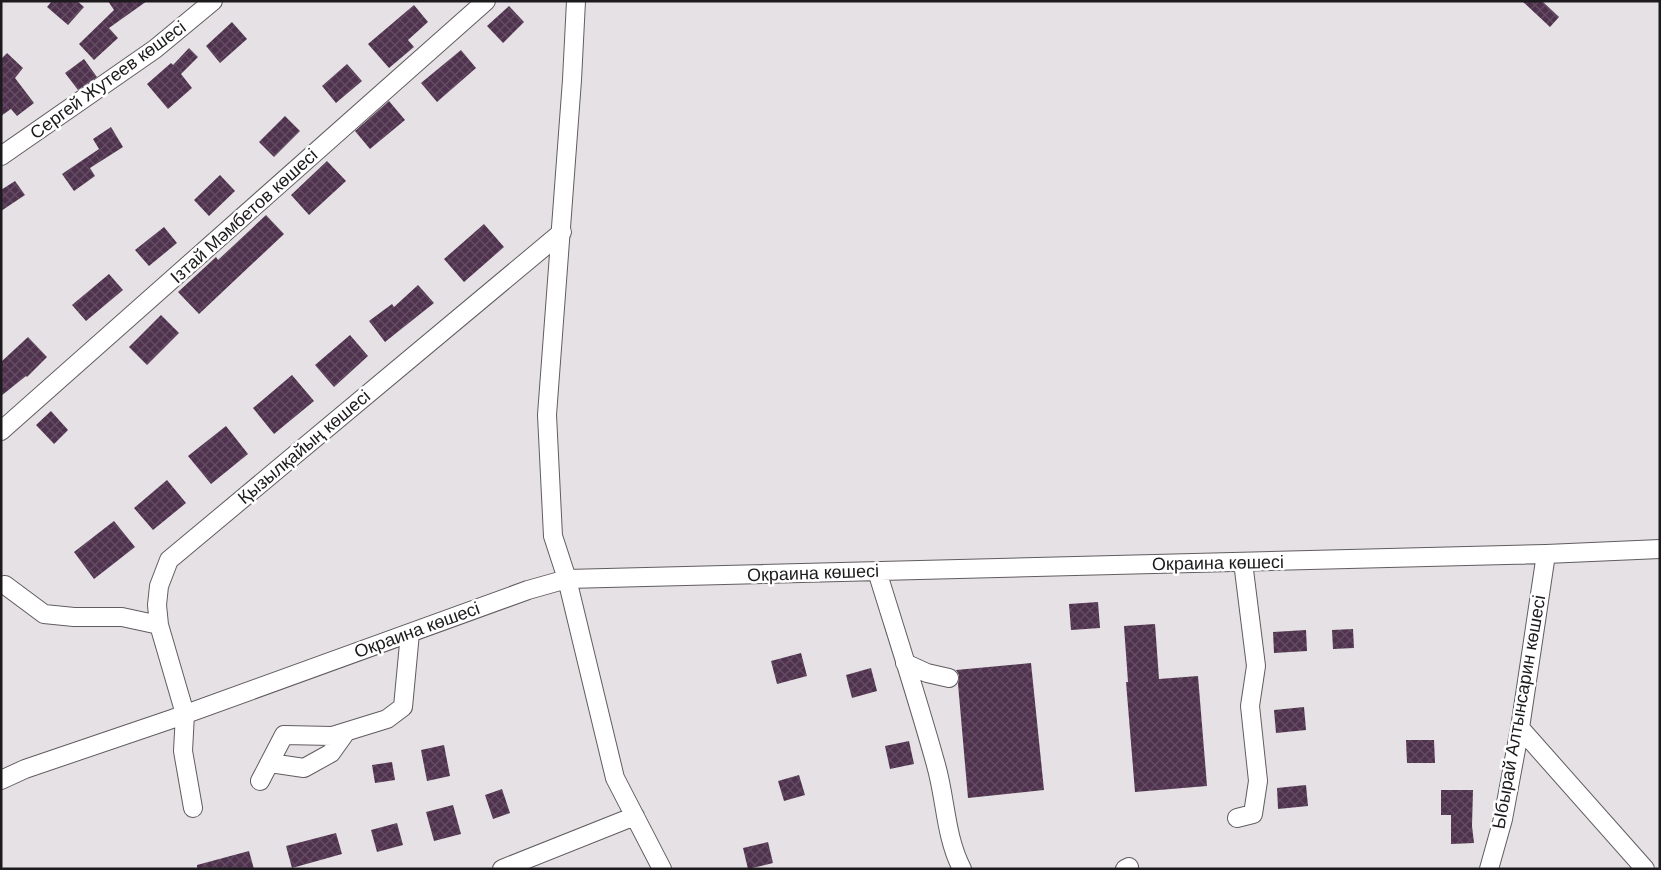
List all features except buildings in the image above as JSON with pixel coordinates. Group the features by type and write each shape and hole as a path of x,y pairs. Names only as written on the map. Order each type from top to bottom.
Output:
{"street":[{"name":"Сергей Жутеев көшесі","path":"1,156 155,50 213,1"},
{"name":"Ізтай Мәмбетов көшесі","path":"1,431 486,1"},
{"path":"576,1 562,232 547,415 554,536 615,778 662,869"},
{"name":"Қызылқайың көшесі","path":"193,808 183,751 185,714 159,625 157,605 159,586 169,560 562,232"},
{"name":"Окраина көшесі","path":"1,780 528,590 566,579 1660,550"},
{"name":"Ыбырай Алтынсарин көшесі","path":"1488,868 1502,819 1520,728 1546,554"},
{"path":"1238,818 1253,814 1258,781 1250,706 1256,666 1243,562"},
{"path":"877,572 937,768 946,820 956,857 962,869"},
{"path":"5,585 44,614 74,617 122,617 159,625"},
{"path":"260,781 284,735 332,736 388,719 403,707 410,633"},
{"path":"905,663 927,673 949,678"},
{"path":"1520,728 1645,869"},
{"path":"270,762 304,768 331,753 346,732"},
{"path":"502,869 635,816"}]}
